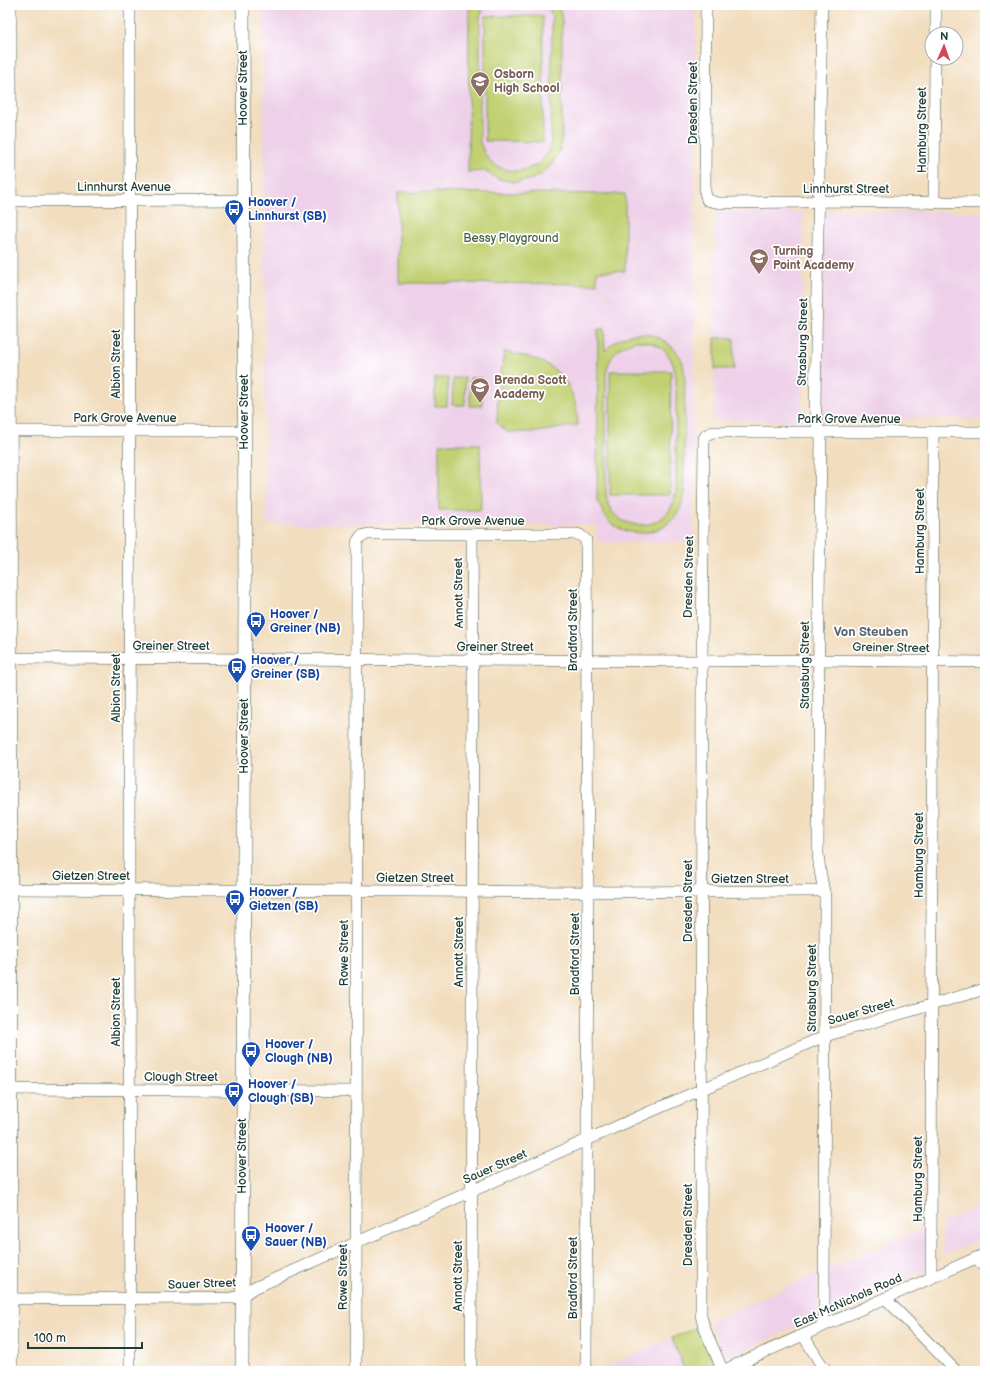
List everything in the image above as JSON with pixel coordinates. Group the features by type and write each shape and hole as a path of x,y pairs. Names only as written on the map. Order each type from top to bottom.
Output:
{"main road":[{"name":"Hoover Street","path":"242,1371 244,890 243,5"}],"street":[{"path":"11,5 8,201 8,1299 12,1371"},
{"name":"Albion Street","path":"130,5 130,1371"},
{"name":"Dresden Street","path":"706,5 707,200"},
{"name":"Strasburg Street","path":"822,5 819,201 817,211 815,404 818,432 821,438 818,660 818,854 824,892 824,1325"},
{"path":"936,5 936,26"},
{"name":"Hamburg Street","path":"934,203 935,66"},
{"name":"Linnhurst Avenue","path":"8,201 243,200"},
{"name":"Linnhurst Street","path":"707,200 719,203 819,201 985,203"},
{"name":"Park Grove Avenue","path":"8,431 244,431"},
{"name":"Dresden Street","path":"713,432 706,435 704,442 701,892 701,1315 702,1322 719,1359 722,1371"},
{"name":"Park Grove Avenue","path":"713,432 985,432"},
{"name":"Hamburg Street","path":"931,1278 933,432"},
{"name":"Park Grove Avenue","path":"361,536 368,534 577,534 584,538"},
{"name":"Annott Street","path":"471,1371 473,891 472,534"},
{"name":"Rowe Street","path":"356,1371 357,542 361,536"},
{"name":"Bradford Street","path":"584,538 586,543 588,892 586,1371"},
{"name":"Greiner Street","path":"8,658 702,661 818,660 985,662"},
{"name":"Gietzen Street","path":"8,889 824,892"},
{"name":"Sauer Street","path":"8,1299 232,1298 242,1296 252,1289 825,1036 932,1006 985,989"},
{"name":"Clough Street","path":"8,1089 356,1090"},
{"path":"980,1256 985,1267"},
{"name":"East McNichols Road","path":"722,1371 980,1256"},
{"path":"885,1298 956,1371"},
{"path":"803,1335 827,1371"}],"shaded area":[{"path":"263,5 696,5 693,542 597,542 597,525 266,524","holes":["398,192 625,271 597,271 596,284"]},
{"path":"823,211 985,212 985,419 822,418"},
{"name":"Turning Point Academy","path":"715,212 803,212 802,421 714,420"},
{"path":"985,1203 985,1237 942,1256 942,1223"},
{"path":"926,1228 927,1266 925,1270 834,1310 830,1310 827,1305 828,1268"},
{"path":"818,1273 817,1317 729,1357 723,1354 709,1322"},
{"path":"672,1338 685,1371 595,1371"}],"green space":[{"path":"469,5 485,5 480,17 480,142 486,156 492,163 506,170 514,171 536,165 547,154 551,142 552,17 548,5 559,5 562,20 562,135 560,150 553,163 542,174 529,180 514,182 499,179 484,171 468,172"},
{"path":"485,16 543,16 543,142 485,141"},
{"name":"Bessy Playground","path":"398,192 625,194 625,271 597,271 597,284 398,283"},
{"path":"598,329 604,329 605,351 612,344 629,335 646,334 655,336 676,351 682,360 684,369 684,491 679,511 675,517 661,528 653,531 636,533 612,524 605,516 597,500","holes":["636,341 659,346 664,350 672,361 676,377 676,491 671,507 662,518 655,522 639,525 623,521 611,510 607,500 606,374 612,357 619,349"]},
{"path":"715,338 734,338 734,369 715,369"},
{"path":"504,352 535,359 558,372 566,382 572,394 576,408 578,425 537,432 507,432 497,423 498,393"},
{"path":"610,371 671,371 670,495 610,495"},
{"path":"435,378 448,378 447,406 435,406"},
{"path":"453,378 465,378 465,405 452,405"},
{"path":"470,378 482,378 482,406 470,406"},
{"path":"439,444 480,444 481,510 439,510"},
{"path":"699,1326 715,1361 706,1368 685,1371 672,1338"}],"place":[{"name":"Osborn High School","path":"480,98"},
{"name":"Hoover / Linnhurst (SB)","path":"234,226"},
{"name":"Turning Point Academy","path":"759,275"},
{"name":"Brenda Scott Academy","path":"480,404"},
{"name":"Hoover / Greiner (NB)","path":"256,638"},
{"name":"Hoover / Greiner (SB)","path":"237,684"},
{"name":"Hoover / Gietzen (SB)","path":"235,916"},
{"name":"Hoover / Clough (NB)","path":"251,1068"},
{"name":"Hoover / Clough (SB)","path":"234,1108"},
{"name":"Hoover / Sauer (NB)","path":"251,1252"}],"district":[{"name":"Von Steuben","path":"871,632"}]}
